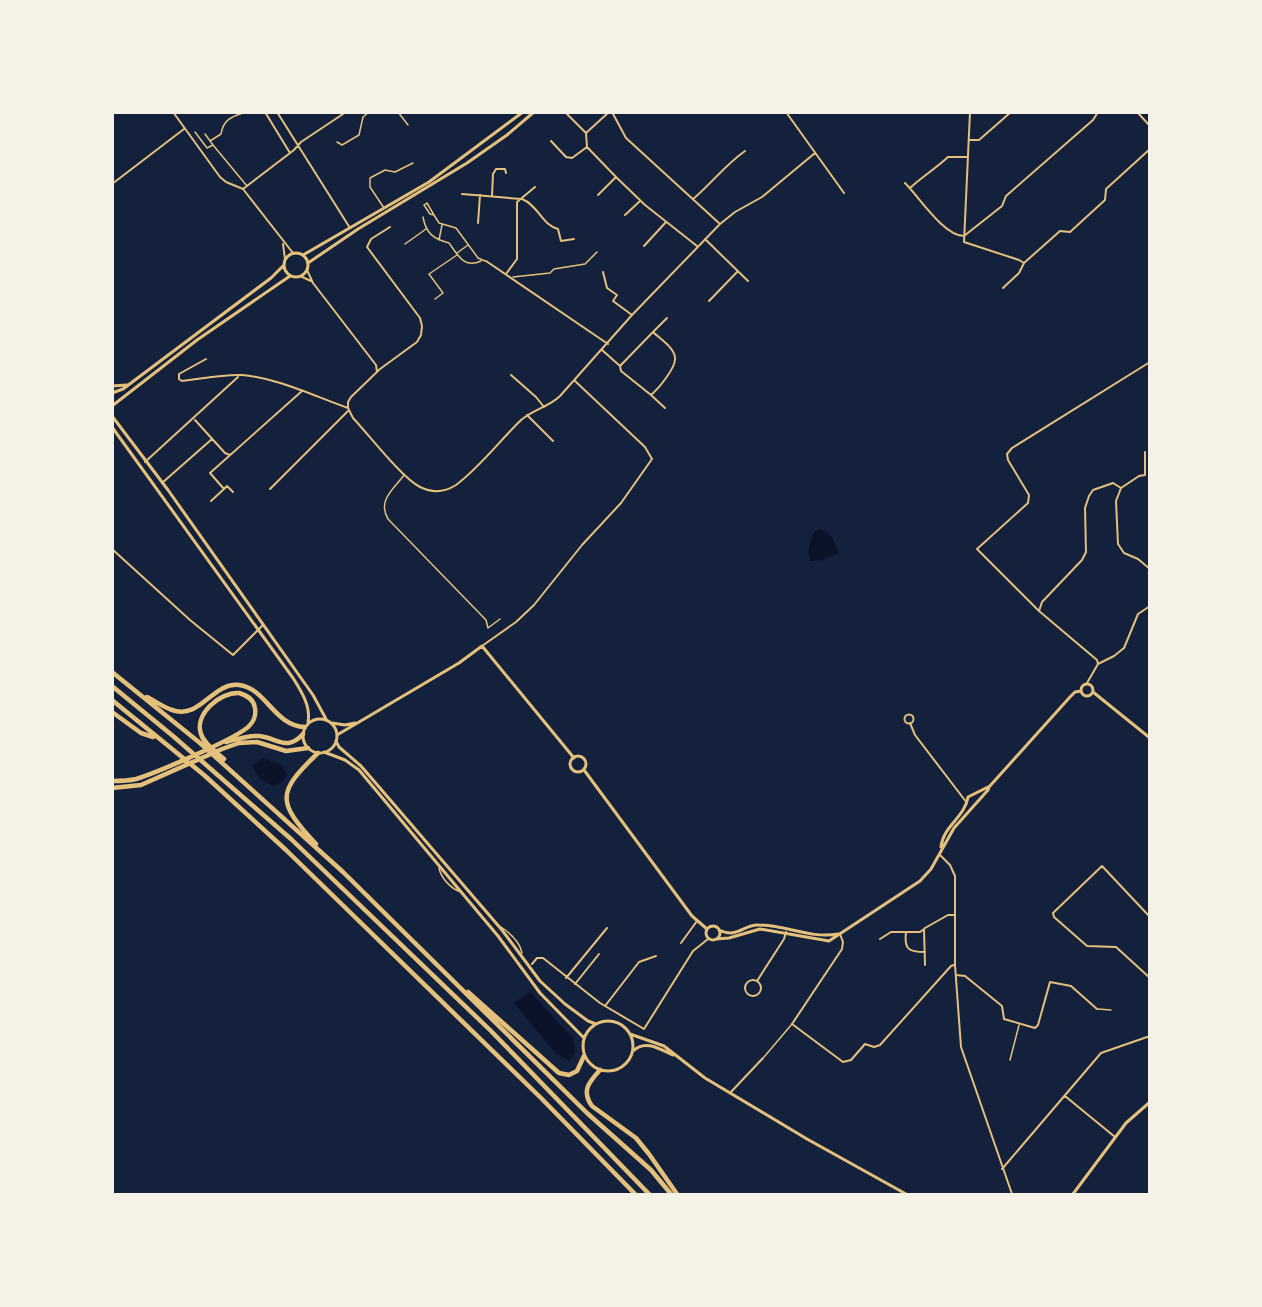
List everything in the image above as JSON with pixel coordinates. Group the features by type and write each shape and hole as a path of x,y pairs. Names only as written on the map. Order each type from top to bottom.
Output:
{"highway":[{"path":"112,672 251,787"},
{"path":"112,686 291,839 491,1032 650,1194"},
{"path":"135,689 170,710 183,712 195,709 227,687 243,686 256,693 285,721 307,725"},
{"path":"112,781 136,779 154,772 217,744 246,729 252,722 255,707 248,696 236,692 224,696 207,710 199,726 204,741 251,787 343,872 579,1106 651,1170 671,1194"},
{"path":"112,700 204,775 278,842 372,932 635,1194"},
{"path":"112,712 141,733 159,739"},
{"path":"217,744 252,736 288,744 296,741 303,734"},
{"path":"112,788 141,785 222,748 247,742 261,743 286,751 308,748"},
{"path":"321,753 291,783 286,794 286,804 295,821 343,872"},
{"path":"451,978 559,1073 569,1075 578,1071 584,1056"},
{"path":"600,1070 589,1081 587,1087 586,1093 590,1103 636,1138 677,1194"}],"main road":[{"path":"290,276 285,272 285,258 293,253 303,255 385,208 441,173 523,112"},
{"path":"308,263 467,163 507,135 534,112"},
{"path":"112,406 197,340 290,276 300,276 307,270 308,263 303,255"},
{"path":"112,393 129,385 279,272 284,265"},
{"path":"112,386 129,385"},
{"path":"112,416 316,699 326,720"},
{"path":"112,427 302,692 308,707 307,725 303,734 303,740 308,748 345,760 358,770 498,936 540,993 584,1038"},
{"path":"337,735 459,663 482,646 574,758"},
{"path":"1081,691 1082,686 1087,684 1093,687 1093,692 1149,738"},
{"path":"1081,691 1086,696 1093,692"},
{"path":"707,929 713,926 719,930 734,933 760,929 829,941 840,934 920,881 931,869 954,828 974,804 1070,697 1075,692 1081,691"},
{"path":"307,725 317,718 345,725 360,722"},
{"path":"321,753 331,748 336,741 337,735 332,723"},
{"path":"336,741 339,747 361,766 498,925 550,992 581,1016 596,1024"},
{"path":"580,756 584,759 586,764 584,770 578,772 572,769 571,764 574,758 580,756"},
{"path":"584,770 697,921 707,929"},
{"path":"941,849 941,843 947,830 972,794 989,787"},
{"path":"972,794 979,795 978,800"},
{"path":"967,803 974,804"},
{"path":"707,929 708,939 729,938 752,929"},
{"path":"716,939 719,930"},
{"path":"605,1021 615,1022 623,1026 630,1034 633,1042 632,1052 628,1061 619,1069 600,1070 592,1066 584,1056 582,1045 584,1038 587,1031 596,1024 605,1021"},
{"path":"630,1034 661,1044 694,1071 730,1094 906,1194"},
{"path":"632,1052 639,1046 649,1045 680,1059"},
{"path":"1073,1194 1115,1137 1149,1102"}],"street":[{"path":"173,112 220,177 243,189 282,242 293,253"},
{"path":"265,112 290,153"},
{"path":"277,112 350,228"},
{"path":"243,189 301,142 345,112"},
{"path":"337,142 342,145 359,135 363,117 369,112"},
{"path":"398,112 408,124"},
{"path":"565,112 586,133 587,147 616,177 640,201 697,247"},
{"path":"586,133 610,112 626,138 720,224"},
{"path":"786,112 844,193"},
{"path":"970,112 964,242 1024,263"},
{"path":"969,140 979,140 1011,112"},
{"path":"905,183 948,231 964,236 1002,206 1006,196 1091,122 1098,112"},
{"path":"1137,112 1149,126"},
{"path":"210,141 222,134 226,121 243,113"},
{"path":"112,184 185,128"},
{"path":"195,132 207,148 213,145"},
{"path":"205,134 247,186"},
{"path":"550,141 566,158 573,158 587,147"},
{"path":"1002,288 1019,273 1024,263 1059,231 1070,232 1105,200 1106,189 1149,149"},
{"path":"693,199 743,152 745,157"},
{"path":"206,359 182,371 178,374 179,379 182,381 239,375 270,381 348,410 404,474 424,489 434,491 449,489 457,484 525,415 558,399 632,315 720,224 735,212 762,198 815,153"},
{"path":"910,188 948,157 968,157"},
{"path":"385,208 370,187 370,178 385,170 394,172 413,163"},
{"path":"492,196 493,174 496,169 505,170 506,173"},
{"path":"598,195 616,177"},
{"path":"506,274 517,259 517,202 535,187"},
{"path":"462,194 521,199 535,207 551,227 558,229 561,240 574,238"},
{"path":"478,223 480,195"},
{"path":"626,216 640,201"},
{"path":"434,215 439,223 456,228 478,258 506,274 608,344"},
{"path":"423,218 426,229 435,240 449,243 463,261 471,264 482,259"},
{"path":"644,246 666,222"},
{"path":"438,240 443,224"},
{"path":"270,489 348,410 349,399 377,372 417,342 421,335 420,318 367,247 371,239 390,226"},
{"path":"405,244 426,229"},
{"path":"705,239 748,281"},
{"path":"282,242 285,258"},
{"path":"435,299 443,293 429,274 469,245"},
{"path":"512,278 550,273 554,269 585,264 597,252"},
{"path":"307,270 313,283 376,365 377,372"},
{"path":"709,301 738,271"},
{"path":"603,272 607,288 617,295 613,302 632,315"},
{"path":"300,276 313,283"},
{"path":"620,366 667,318"},
{"path":"651,395 661,386 675,358 672,351 653,332"},
{"path":"602,350 620,366 621,371 665,408"},
{"path":"1098,664 977,549 1029,500 1029,495 1006,454 1149,362"},
{"path":"145,462 239,375"},
{"path":"511,375 544,407"},
{"path":"482,646 516,622 534,605 582,545 621,503 652,459 645,447 575,381"},
{"path":"224,489 210,473 302,392"},
{"path":"525,415 553,441"},
{"path":"194,419 225,453 230,455"},
{"path":"162,483 212,439"},
{"path":"1145,452 1145,476 1139,476 1121,488 1116,501 1118,544 1124,553 1138,559 1149,569"},
{"path":"404,474 385,499 383,506 388,519 486,620 488,628 500,619"},
{"path":"1039,610 1042,602 1082,560 1086,552 1085,508 1093,490 1113,483 1121,488"},
{"path":"211,501 227,486 233,492"},
{"path":"112,549 190,620 233,655 263,625"},
{"path":"1087,684 1098,664 1124,648 1137,614 1149,606"},
{"path":"910,723 915,735 967,803"},
{"path":"962,794 972,794"},
{"path":"939,854 950,865 955,876 955,965 963,1055 1012,1194"},
{"path":"1149,917 1102,866 1053,913 1054,917 1087,946 1116,947 1149,978"},
{"path":"880,939 891,932 920,932 948,915 955,915"},
{"path":"681,943 697,921"},
{"path":"566,978 607,928"},
{"path":"924,929 925,965"},
{"path":"757,981 786,932"},
{"path":"906,932 907,947 913,952 925,952"},
{"path":"730,1094 792,1024 842,950 843,942 840,934"},
{"path":"532,964 537,958 543,958 605,1006 644,1029 693,951 708,939"},
{"path":"575,984 599,954"},
{"path":"605,1006 639,962 656,956"},
{"path":"792,1024 843,1062 847,1062 865,1044 874,1047 880,1045 951,966 955,965"},
{"path":"956,975 964,976 1002,1006 1004,1019 1019,1025 1035,1028 1038,1025 1048,986 1053,982 1071,986 1097,1009 1111,1010"},
{"path":"752,980 757,981 761,987 760,992 754,996 747,993 746,984 752,980"},
{"path":"1010,1060 1019,1025"},
{"path":"1002,1168 1101,1053 1149,1036"},
{"path":"1065,1096 1115,1137"}],"water":[{"path":"820,529 830,535 839,553 822,560 810,561 810,542 815,531"},
{"path":"263,758 282,765 287,775 282,782 272,786 259,778 252,765"},
{"path":"530,992 573,1038 575,1052 570,1061 555,1053 514,1003"}]}
